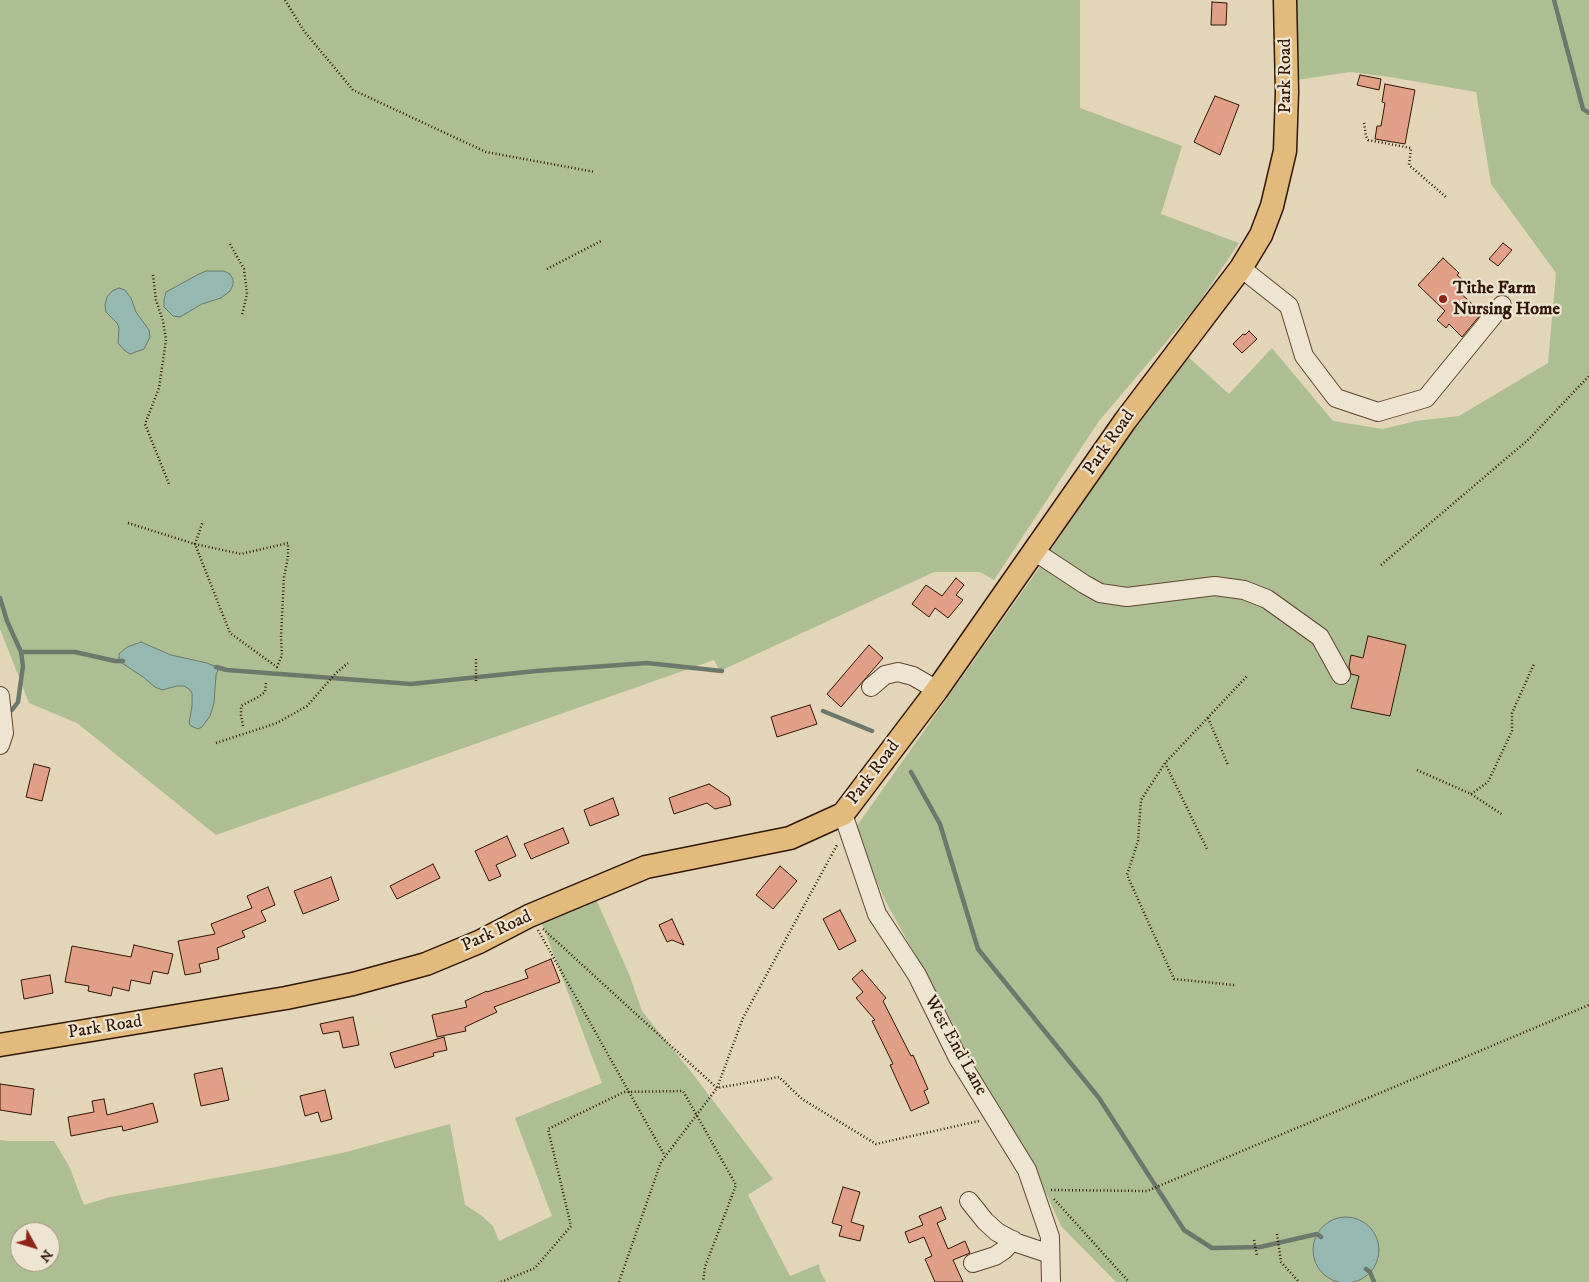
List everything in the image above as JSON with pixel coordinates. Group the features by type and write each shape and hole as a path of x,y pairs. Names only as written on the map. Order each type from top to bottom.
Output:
{"main road":[{"name":"Park Road","path":"0,1044 286,998 352,984 426,964 479,942 530,916 646,867 790,838 845,820 1125,421 1241,268 1261,235 1272,206 1285,151 1288,94 1285,0"}],"street":[{"path":"1241,268 1289,306 1304,356 1336,398 1378,412 1426,398 1502,305"},
{"path":"1034,551 1100,593 1127,598 1215,586 1244,590 1266,599 1320,637 1341,675"},
{"path":"871,686 885,675 898,672 913,676 937,690"},
{"path":"0,696 4,733 0,745"},
{"name":"West End Lane","path":"845,820 877,914 917,976 958,1058 1027,1170 1050,1237 1051,1282"},
{"path":"969,1201 991,1227 1012,1240 1050,1254"},
{"path":"973,1263 995,1256 1004,1250 1012,1240"}],"path":[{"path":"285,0 304,30 353,90 486,152 595,172"},
{"path":"1364,123 1368,140 1411,148 1409,165 1447,198"},
{"path":"547,269 601,241"},
{"path":"230,244 244,269 247,294 242,315"},
{"path":"153,275 156,300 163,321 166,340 159,388 145,424 169,484"},
{"path":"1380,565 1529,439 1589,376"},
{"path":"128,523 195,544 241,554 288,543 288,557 284,577 282,655 277,667 230,633 195,544 203,521"},
{"path":"476,659 476,681"},
{"path":"216,743 277,723 307,706 336,673 348,663"},
{"path":"1471,794 1488,782 1512,731 1512,713 1534,664"},
{"path":"1234,985 1174,979 1127,875 1138,841 1141,800 1165,763 1248,675"},
{"path":"243,726 242,706 265,692 266,682"},
{"path":"1208,718 1228,765"},
{"path":"1165,763 1208,851"},
{"path":"1417,770 1471,794 1503,815"},
{"path":"619,1282 661,1162 717,1088 743,1018 845,820"},
{"path":"530,916 717,1088"},
{"path":"530,916 666,1157"},
{"path":"1129,1282 1046,1190 1147,1190 1589,1005"},
{"path":"717,1088 779,1078 802,1099 876,1144 995,1117"},
{"path":"501,1282 535,1268 571,1226 548,1129 624,1092 683,1091 736,1185 705,1267 703,1282"},
{"path":"1277,1234 1282,1262 1299,1282"},
{"path":"1254,1240 1256,1256"}],"green space":[{"path":"0,0 1080,0 1080,108 1182,146 1161,214 1239,243 1195,308 1099,421 994,580 980,572 934,572 720,671 714,660 216,835 77,723 29,703 0,629"},
{"path":"1294,0 1589,0 1589,1282 1116,1282 1061,1226 1048,1197 1020,1146 964,1058 957,1031 886,902 854,830 1037,571 1113,456 1186,355 1229,394 1272,348 1333,421 1383,429 1416,421 1459,416 1548,363 1556,273 1491,184 1476,92 1350,72 1297,80"},
{"path":"595,897 629,974 642,1011 773,1179 748,1195 790,1276 819,1264 826,1282 0,1282 0,1140 54,1141 69,1166 84,1205 110,1197 271,1168 346,1152 450,1124 465,1205 481,1215 493,1226 499,1241 552,1216 515,1118 602,1083 541,921"}],"water":[{"path":"206,271 224,271 230,274 233,279 233,285 230,291 221,298 202,304 180,317 173,316 164,307 166,292"},
{"path":"119,288 125,290 131,298 136,312 149,330 150,337 144,349 130,354 118,343 119,328 117,323 106,312 107,297 112,291"},
{"path":"141,642 171,655 207,663 219,668 216,675 214,703 210,716 202,727 198,729 189,723 192,693 189,689 184,686 177,686 162,690 119,661 119,654 127,647"},
{"path":"1346,1217 1359,1220 1369,1227 1376,1237 1379,1250 1376,1263 1369,1273 1359,1280 1346,1283 1333,1280 1323,1273 1316,1263 1313,1250 1316,1237 1323,1227 1333,1220"}],"building":[{"path":"1212,2 1227,3 1226,25 1211,25"},
{"path":"1360,75 1381,79 1379,90 1357,85"},
{"path":"1385,84 1415,90 1405,144 1375,139 1377,126 1381,126 1385,103 1382,102"},
{"path":"1215,96 1239,105 1220,155 1194,142"},
{"path":"1503,243 1512,250 1498,266 1489,259"},
{"name":"Tithe Farm Nursing Home","path":"1443,258 1459,273 1457,275 1464,281 1456,289 1482,313 1462,337 1449,324 1446,328 1437,320 1445,311 1418,285"},
{"path":"1249,331 1257,339 1242,353 1233,344"},
{"path":"956,578 964,585 956,595 963,600 948,618 935,608 929,617 912,604 926,585 942,596"},
{"path":"1368,636 1406,645 1390,716 1351,708 1359,676 1351,674 1349,667 1351,655 1363,658"},
{"path":"869,645 883,658 841,707 827,694"},
{"path":"810,705 817,724 777,737 771,717"},
{"path":"34,764 50,768 42,801 26,797"},
{"path":"709,784 729,797 731,805 715,809 707,803 674,814 669,798"},
{"path":"613,798 619,815 590,826 584,810"},
{"path":"563,828 569,843 531,859 524,844"},
{"path":"507,836 516,856 496,865 501,876 489,881 475,851"},
{"path":"433,864 440,878 397,899 390,886"},
{"path":"780,866 797,881 773,909 756,895"},
{"path":"331,877 339,900 303,914 294,891"},
{"path":"268,887 275,905 261,911 266,921 242,931 245,937 217,948 219,959 199,964 201,972 185,975 178,941 215,934 211,924 252,908 247,896"},
{"path":"840,910 856,941 839,950 823,919"},
{"path":"672,919 684,945 672,940 667,942 659,925"},
{"path":"134,945 173,954 168,974 153,971 150,984 131,980 129,991 113,987 111,996 88,991 89,986 65,982 72,946 131,957"},
{"path":"551,959 560,982 494,1007 497,1012 465,1027 466,1031 437,1037 432,1015 467,1007 465,1001 487,991 528,978 525,970"},
{"path":"862,970 886,998 883,1001 911,1056 913,1055 928,1089 924,1091 929,1103 911,1111 890,1065 893,1064 872,1021 875,1020 856,998 863,992 852,979"},
{"path":"50,975 53,993 24,999 21,980"},
{"path":"353,1017 359,1045 343,1048 339,1031 323,1034 320,1024"},
{"path":"444,1037 447,1050 433,1053 434,1056 395,1068 390,1053"},
{"path":"222,1068 229,1100 201,1106 194,1074"},
{"path":"0,1084 34,1089 31,1115 0,1110"},
{"path":"325,1090 332,1119 321,1122 318,1112 305,1116 300,1096"},
{"path":"104,1099 107,1115 153,1103 158,1122 123,1131 122,1126 71,1136 68,1117 94,1112 92,1101"},
{"path":"843,1187 860,1192 851,1222 864,1226 860,1241 839,1236 842,1226 832,1223"},
{"path":"941,1207 946,1219 937,1223 948,1249 965,1241 970,1253 953,1260 963,1282 935,1282 925,1259 932,1256 924,1237 909,1243 905,1232 923,1225 919,1216"}],"waterway":[{"path":"1554,0 1583,109 1589,113"},
{"path":"0,598 7,621 21,652 23,666 18,702 12,710"},
{"path":"21,652 75,652 123,661"},
{"path":"216,667 227,670 411,684 536,671 647,663 722,671"},
{"path":"823,711 872,731"},
{"path":"911,772 940,824 978,949 1099,1098 1184,1230 1212,1248 1260,1247 1317,1234 1321,1237"},
{"path":"1366,1269 1370,1272 1374,1282"}],"place":[{"name":"Tithe Farm Nursing Home","path":"1443,299"}]}
